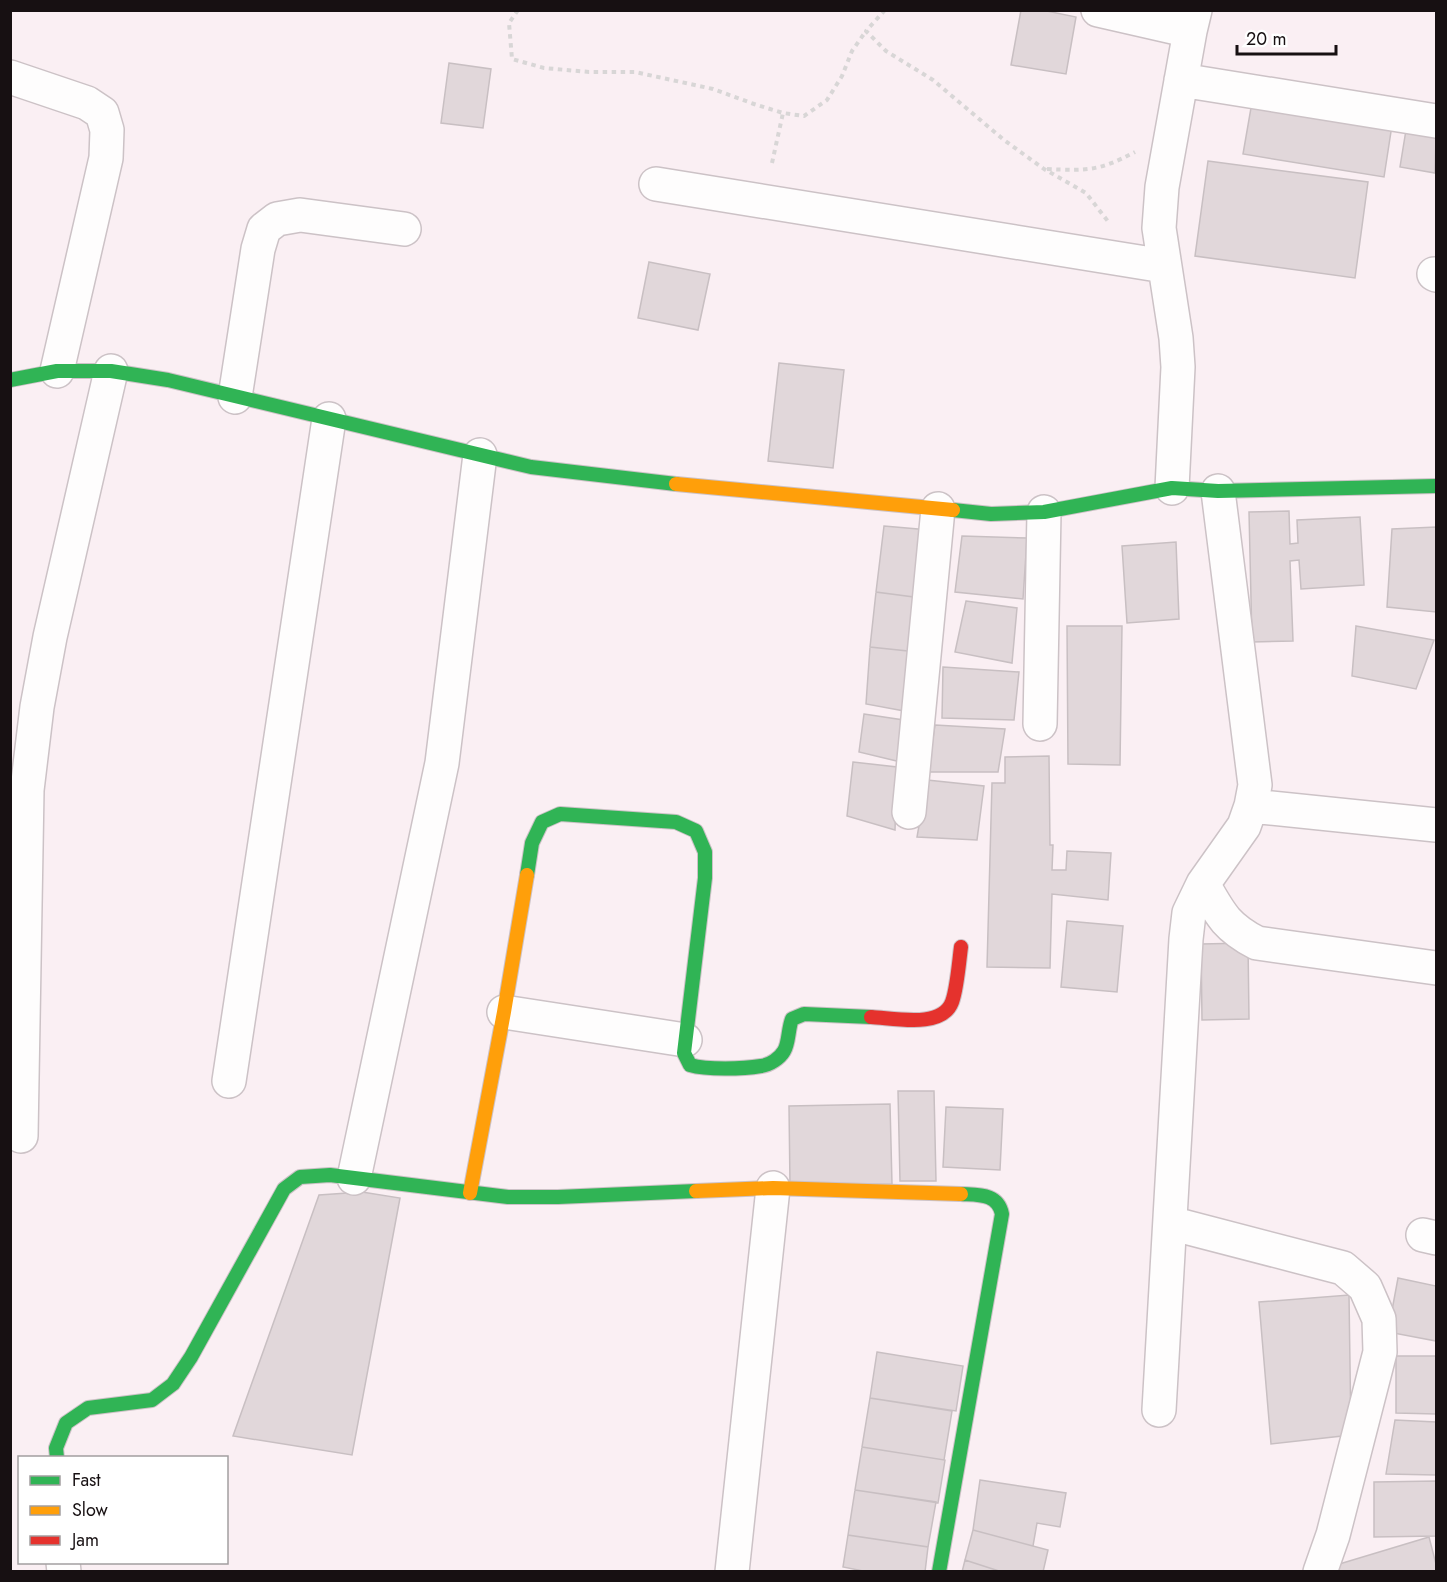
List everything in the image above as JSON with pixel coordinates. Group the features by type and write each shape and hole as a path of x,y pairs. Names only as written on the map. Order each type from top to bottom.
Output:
{"street":[{"path":"1098,10 1192,21 1162,187 1159,228 1151,264 1176,338 1178,367 1172,488"},
{"path":"10,77 87,103 102,113 107,130 106,158 57,371"},
{"path":"1181,80 1437,121"},
{"path":"656,184 1151,264"},
{"path":"236,397 258,249 264,229 277,219 300,215 404,229"},
{"path":"10,380 57,371 111,371 168,381 531,466 606,477 991,514 1044,512 1172,488 1218,490 1437,486"},
{"path":"21,1136 27,790 34,730 50,637 111,371"},
{"path":"229,1081 329,419"},
{"path":"354,1178 442,763 480,454"},
{"path":"1159,1410 1189,913 1203,884 1244,826 1251,807 1255,785 1218,490"},
{"path":"909,812 938,509"},
{"path":"1040,724 1044,512"},
{"path":"1251,807 1437,825"},
{"path":"470,1193 504,1012 532,843 542,822 560,814 676,822 696,831 705,852 705,878 684,1053 690,1065 700,1068 763,1066 779,1058 786,1049 792,1019 804,1014 924,1020 941,1016 952,1003 962,947"},
{"path":"1203,884 1222,918 1239,934 1257,943 1437,968"},
{"path":"504,1012 685,1040"},
{"path":"57,1456 56,1448 66,1423 88,1408 152,1400 173,1384 191,1357 284,1190 300,1178 330,1175 508,1197 773,1188 982,1195 993,1198 1001,1206 1000,1226 939,1572"},
{"path":"732,1572 773,1188"},
{"path":"1170,1223 1343,1268 1365,1287 1379,1318 1380,1352 1334,1535 1320,1572"}],"path":[{"path":"518,10 509,23 512,59 544,68 589,72 635,72 713,89 783,113 804,116 827,100 842,76 852,51 885,10"},
{"path":"866,31 886,51 933,80 1004,140 1044,169 1086,193 1151,264"},
{"path":"772,163 783,113"},
{"path":"1044,169 1089,171 1114,163 1138,150 1168,153"}],"building":[{"path":"1021,10 1042,10 1076,17 1066,74 1011,65"},
{"path":"449,63 491,69 483,128 441,123"},
{"path":"1252,102 1392,125 1384,177 1243,154"},
{"path":"1406,130 1436,135 1435,173 1400,167"},
{"path":"1208,161 1368,182 1355,278 1195,256"},
{"path":"649,262 710,274 698,330 638,318"},
{"path":"779,363 844,370 833,468 768,461"},
{"path":"1289,511 1290,544 1298,543 1297,520 1360,517 1364,585 1301,589 1299,560 1290,561 1293,641 1252,642 1249,512"},
{"path":"884,526 929,530 921,598 876,592"},
{"path":"1436,527 1436,612 1387,607 1392,529"},
{"path":"962,536 1027,538 1023,599 955,592"},
{"path":"1176,542 1179,619 1127,623 1122,546"},
{"path":"876,592 921,598 917,652 870,647"},
{"path":"966,601 1017,608 1012,663 955,652"},
{"path":"1067,626 1122,626 1120,765 1068,764"},
{"path":"1356,626 1434,640 1416,689 1352,676"},
{"path":"870,647 917,652 910,712 866,704"},
{"path":"943,667 1019,672 1014,720 942,718"},
{"path":"864,714 910,721 905,763 859,752"},
{"path":"935,725 1005,729 998,772 928,772"},
{"path":"1049,756 1052,870 1066,870 1067,851 1111,853 1108,900 1052,894 1050,968 987,967 992,783 1005,783 1005,757"},
{"path":"853,762 897,767 895,830 847,816"},
{"path":"927,780 984,786 977,840 917,837"},
{"path":"1067,921 1123,926 1117,992 1061,987"},
{"path":"1248,943 1249,1019 1202,1020 1201,944"},
{"path":"898,1091 934,1091 936,1181 900,1181"},
{"path":"890,1104 892,1184 790,1186 789,1106"},
{"path":"946,1107 1003,1109 1000,1170 943,1167"},
{"path":"362,1192 400,1198 352,1455 233,1436 319,1195"},
{"path":"1398,1278 1436,1286 1436,1341 1388,1332"},
{"path":"1349,1295 1351,1435 1271,1444 1259,1302"},
{"path":"877,1352 963,1366 956,1411 870,1398"},
{"path":"1396,1356 1436,1356 1436,1414 1396,1413"},
{"path":"870,1398 952,1411 944,1460 862,1447"},
{"path":"1395,1420 1436,1422 1436,1475 1386,1474"},
{"path":"862,1447 945,1460 938,1503 855,1490"},
{"path":"980,1480 1066,1493 1060,1527 1037,1523 1033,1546 973,1530"},
{"path":"1436,1481 1436,1536 1374,1537 1374,1482"},
{"path":"855,1490 936,1502 928,1547 848,1535"},
{"path":"973,1530 1048,1550 1043,1572 1002,1572 965,1560"},
{"path":"848,1535 928,1547 925,1572 868,1572 843,1567"},
{"path":"1429,1537 1436,1572 1338,1572 1336,1565"},
{"path":"965,1560 1002,1572 962,1572"}],"traffic: fast":[{"path":"10,380 57,371 111,371 168,380 531,467 676,484"},
{"path":"953,510 991,514 1044,512 1172,488 1218,491 1436,486"},
{"path":"527,875 532,843 542,822 560,814 676,822 696,831 705,852 705,878 684,1053 690,1065 725,1068 768,1064 784,1051 792,1019 804,1014 871,1017"},
{"path":"57,1456 56,1448 66,1423 88,1408 152,1400 173,1384 191,1357 284,1189 300,1177 330,1175 508,1197 696,1191"},
{"path":"939,1572 1002,1214 996,1202 986,1196 961,1194"}],"traffic: slow":[{"path":"676,484 953,510"},
{"path":"470,1193 527,875"},
{"path":"696,1191 773,1188 961,1194"}],"traffic: jam":[{"path":"871,1017 904,1020 928,1019 947,1010 955,990 961,947"}]}
